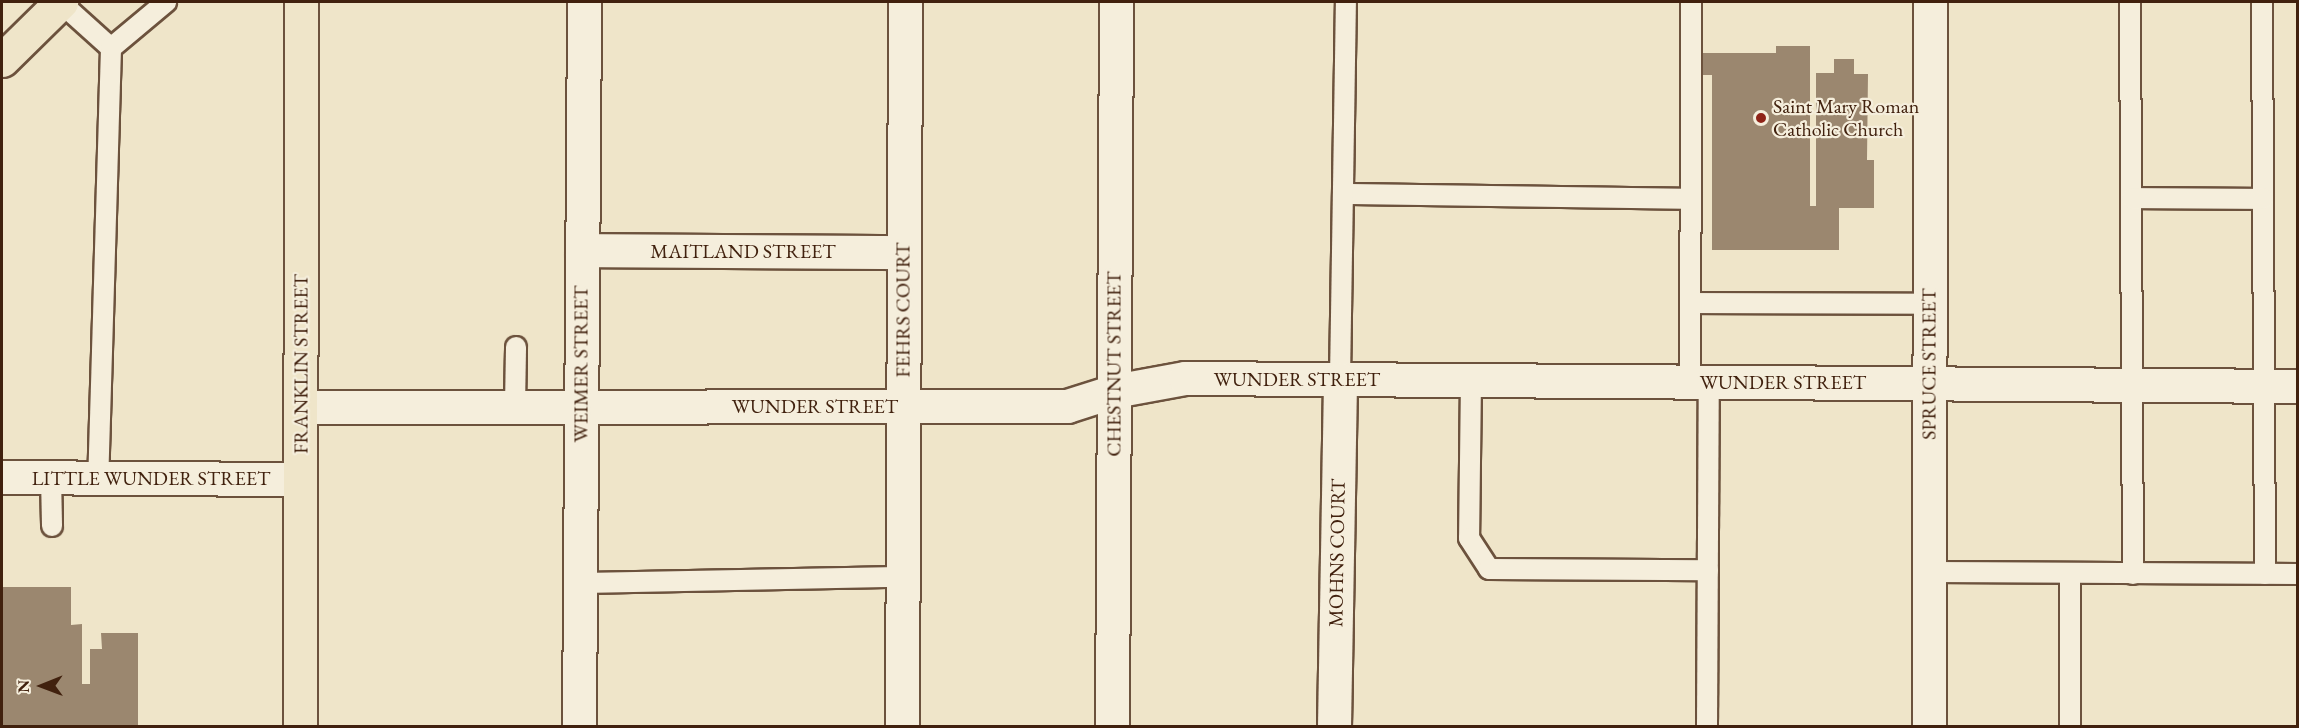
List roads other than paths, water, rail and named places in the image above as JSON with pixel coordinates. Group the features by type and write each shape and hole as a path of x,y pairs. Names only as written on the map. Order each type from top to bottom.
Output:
{"main road":[{"path":"2,60 60,2"},
{"name":"FRANKLIN STREET","path":"300,726 301,2"}],"street":[{"name":"WEIMER STREET","path":"579,726 584,2"},
{"name":"FEHRS COURT","path":"902,726 905,2"},
{"name":"CHESTNUT STREET","path":"1112,726 1116,2"},
{"name":"SPRUCE STREET","path":"1929,726 1930,2"},
{"name":"MAITLAND STREET","path":"582,250 903,252"},
{"name":"WUNDER STREET","path":"301,407 1067,406 1114,391 1185,378 2298,386"},
{"name":"MOHNS COURT","path":"1334,726 1340,379"},
{"name":"LITTLE WUNDER STREET","path":"2,477 300,479"}],"lane":[{"path":"60,2 111,48"},
{"path":"98,478 111,48 166,2"},
{"path":"1340,379 1346,2"},
{"path":"1691,2 1691,303 1700,382 1708,570 1707,726"},
{"path":"2130,2 2133,573"},
{"path":"2262,2 2265,574"},
{"path":"1343,194 1691,199"},
{"path":"2132,198 2263,199"},
{"path":"1691,303 1929,303"},
{"path":"514,406 516,347"},
{"path":"1471,380 1469,538 1489,569 1708,570"},
{"path":"51,477 52,526"},
{"path":"1930,572 2298,574"},
{"path":"2070,573 2070,726"},
{"path":"580,584 902,577"}],"place":[{"name":"Saint Mary Roman Catholic Church","path":"1761,118"}]}
